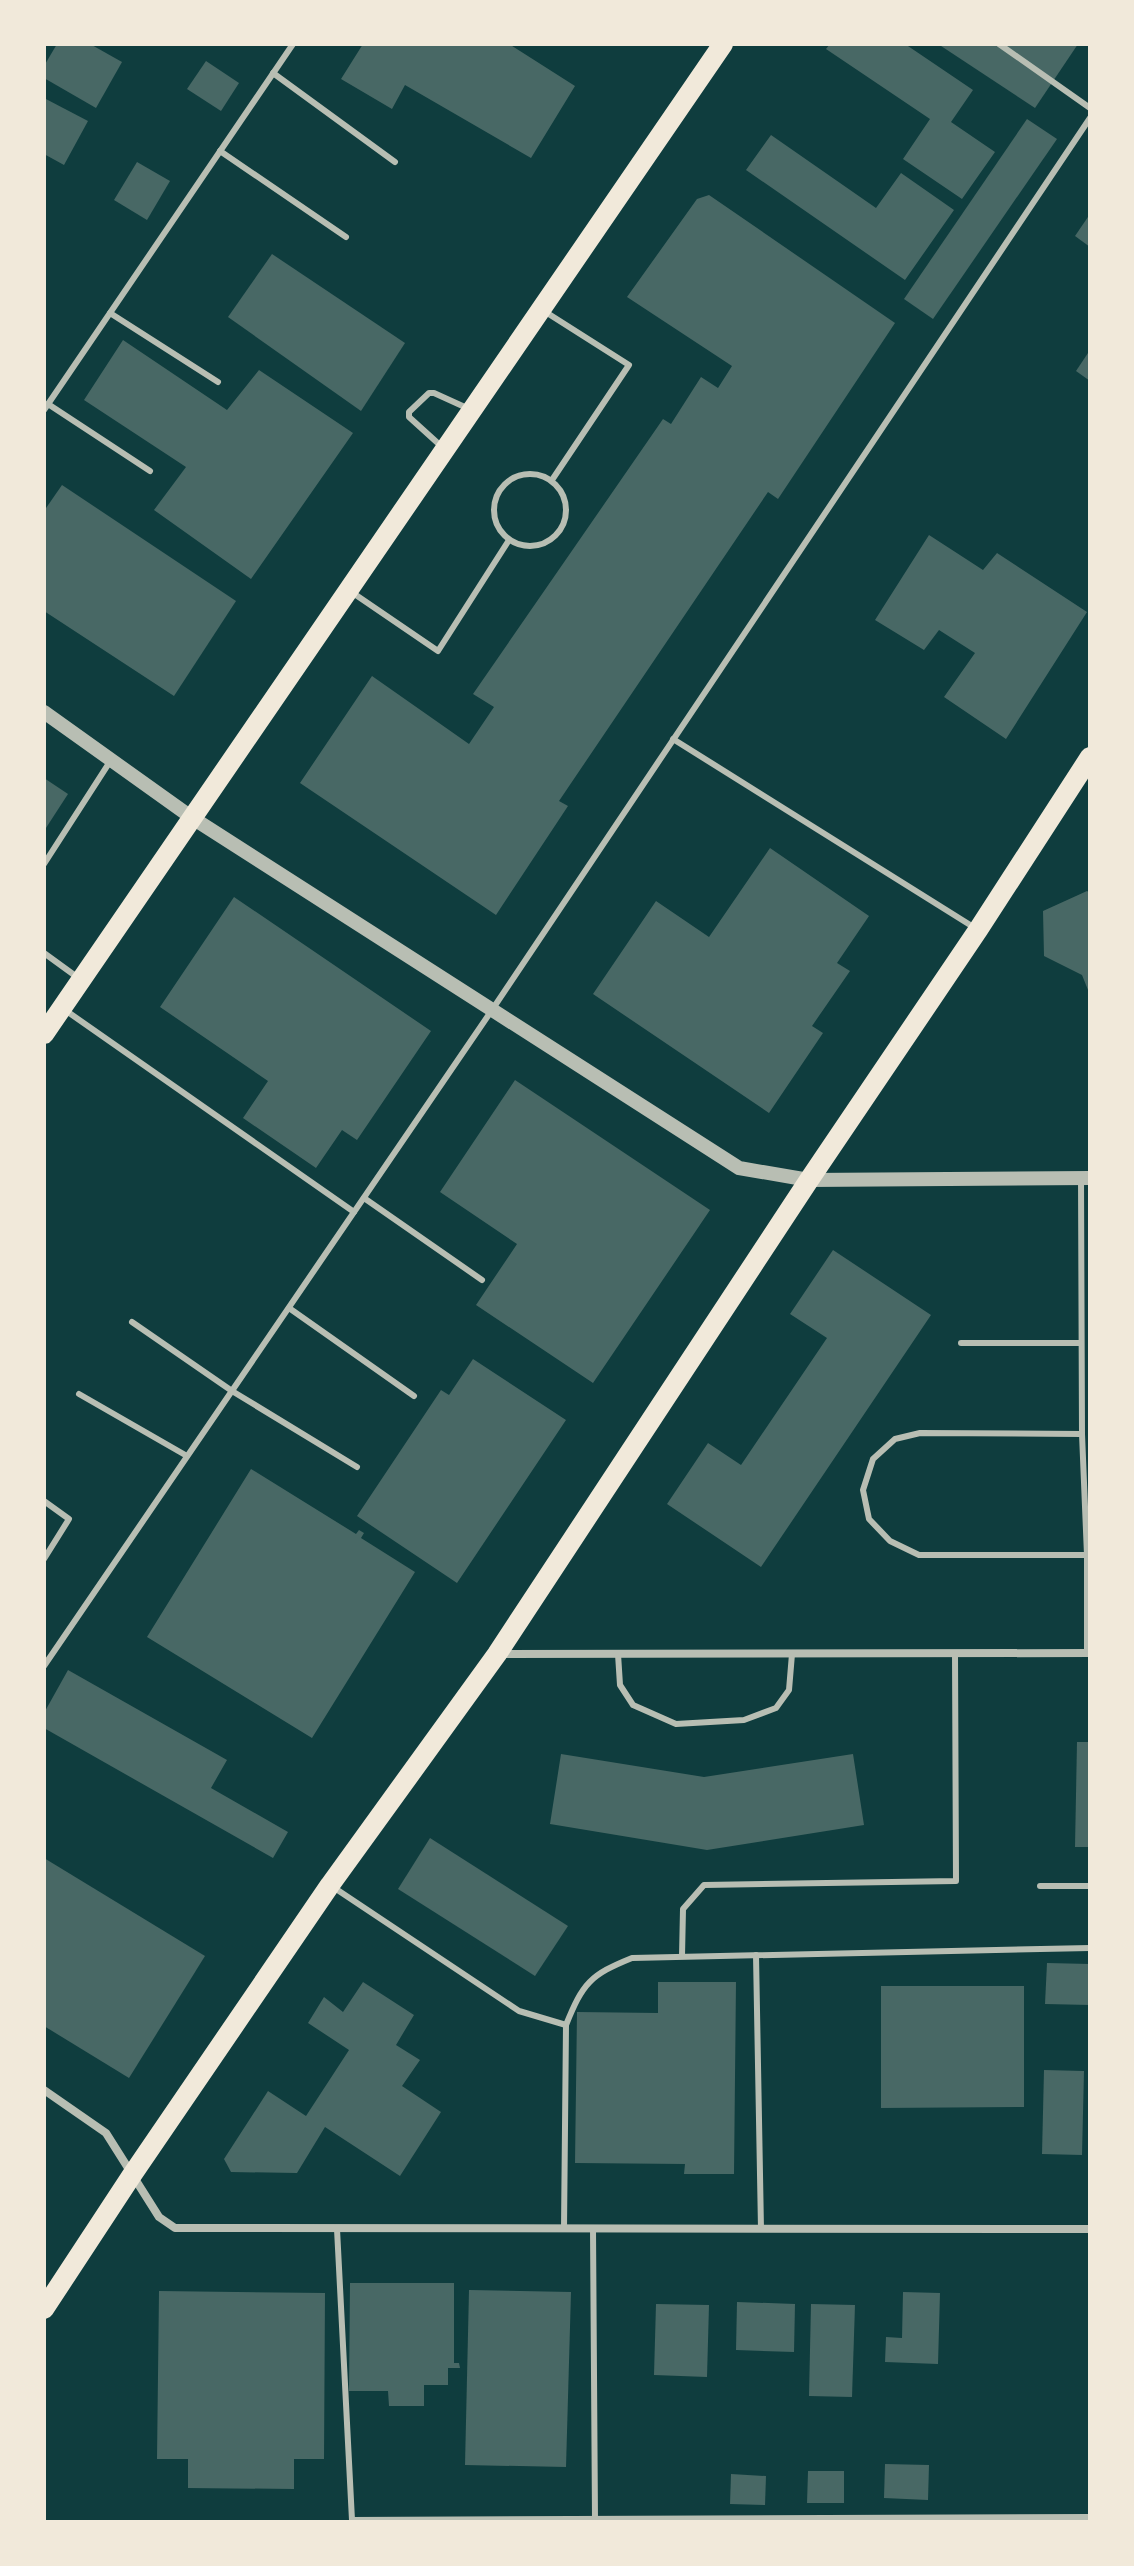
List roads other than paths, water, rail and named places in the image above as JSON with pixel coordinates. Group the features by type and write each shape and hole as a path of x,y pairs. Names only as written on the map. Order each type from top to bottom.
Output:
{"main road":[{"path":"44,1034 723,44"},
{"path":"44,2309 330,1885 497,1654 1090,757"}],"street":[{"path":"44,712 191,817 739,1168 809,1180 1086,1178"},
{"path":"497,1654 1088,1653"},
{"path":"44,2090 106,2133 159,2217 175,2228 1090,2229"}],"lane":[{"path":"150,471 46,407 293,44"},
{"path":"999,44 1090,108"},
{"path":"273,73 395,162"},
{"path":"44,1666 492,1010 1090,118"},
{"path":"220,151 346,237"},
{"path":"541,309 629,365 552,480"},
{"path":"110,313 218,382"},
{"path":"444,449 409,417 409,412 429,393 471,410"},
{"path":"519,475 542,475 552,480 560,489 567,510 560,531 542,544 531,546 509,540 496,522 494,510 501,488 519,475"},
{"path":"347,589 438,651 509,540"},
{"path":"673,739 978,930"},
{"path":"44,864 111,760"},
{"path":"44,953 80,980"},
{"path":"62,1008 354,1212"},
{"path":"1086,1178 1081,1343 1088,1653"},
{"path":"364,1198 482,1280"},
{"path":"289,1308 414,1396"},
{"path":"132,1322 232,1391 357,1467"},
{"path":"961,1343 1081,1343"},
{"path":"79,1394 187,1456"},
{"path":"1082,1434 920,1433 895,1439 873,1459 863,1490 869,1519 890,1541 919,1555 1087,1555"},
{"path":"44,1501 69,1519 44,1559"},
{"path":"618,1654 620,1685 633,1705 676,1724 744,1720 776,1708 789,1690 792,1654"},
{"path":"682,1956 683,1909 704,1885 956,1881 955,1654"},
{"path":"330,1885 519,2011 566,2025"},
{"path":"1040,1886 1090,1886"},
{"path":"564,2229 566,2025 577,1997 599,1971 632,1958 1090,1948"},
{"path":"756,1955 761,2229"},
{"path":"337,2229 352,2520 1090,2517"},
{"path":"593,2229 595,2519"}]}
